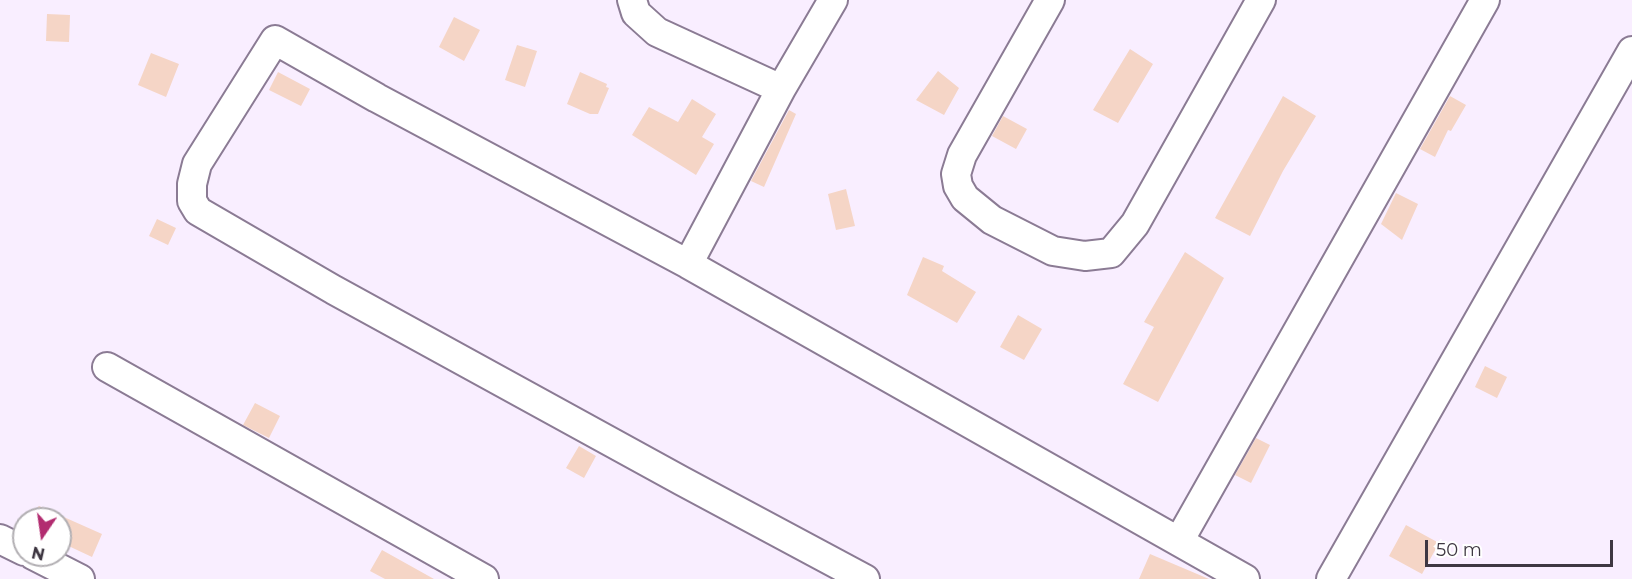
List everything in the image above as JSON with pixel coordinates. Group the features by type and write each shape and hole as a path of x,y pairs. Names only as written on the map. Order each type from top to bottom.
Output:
{"street":[{"path":"632,0 636,13 657,32 781,89"},
{"path":"688,264 781,89 833,0"},
{"path":"1050,0 962,155 957,180 965,198 992,220 1053,251 1084,256 1111,253 1135,224 1261,0"},
{"path":"1179,542 1485,0"},
{"path":"865,579 682,482 198,211 192,201 192,184 197,164 274,40 377,98 688,264 1245,579"},
{"path":"1331,579 1632,51"},
{"path":"107,367 484,579"},
{"path":"56,567 80,579"}],"building":[{"path":"47,14 70,15 69,42 46,41"},
{"path":"454,17 480,30 464,61 439,47"},
{"path":"517,45 537,51 525,87 505,80"},
{"path":"1130,49 1153,64 1118,123 1093,110"},
{"path":"151,53 179,64 166,97 138,85"},
{"path":"938,71 959,88 944,115 916,100"},
{"path":"278,72 310,89 301,106 269,90"},
{"path":"580,72 607,84 606,87 609,88 598,114 590,114 567,104"},
{"path":"1283,96 1316,116 1283,171 1250,236 1215,218"},
{"path":"1450,96 1466,105 1451,131 1448,130 1435,157 1420,149"},
{"path":"692,99 716,114 702,137 714,144 696,175 632,135 649,107 678,122"},
{"path":"789,110 796,114 764,187 751,181"},
{"path":"1003,116 1027,129 1016,149 992,136"},
{"path":"846,189 855,226 836,230 828,194"},
{"path":"1396,193 1418,204 1402,240 1381,224"},
{"path":"157,219 176,228 168,245 149,236"},
{"path":"1185,252 1224,278 1158,402 1123,384 1154,327 1144,322"},
{"path":"923,257 944,266 942,271 976,292 957,323 907,295"},
{"path":"1018,315 1042,329 1024,360 1000,347"},
{"path":"1485,366 1507,377 1497,398 1475,387"},
{"path":"255,403 280,416 269,438 243,425"},
{"path":"1256,438 1270,445 1251,483 1235,475"},
{"path":"579,446 596,456 584,478 566,468"},
{"path":"72,521 102,534 92,557 72,548"},
{"path":"1406,525 1439,543 1422,574 1389,556"},
{"path":"382,550 434,579 385,579 370,571"},
{"path":"1150,554 1209,579 1139,579"}]}
